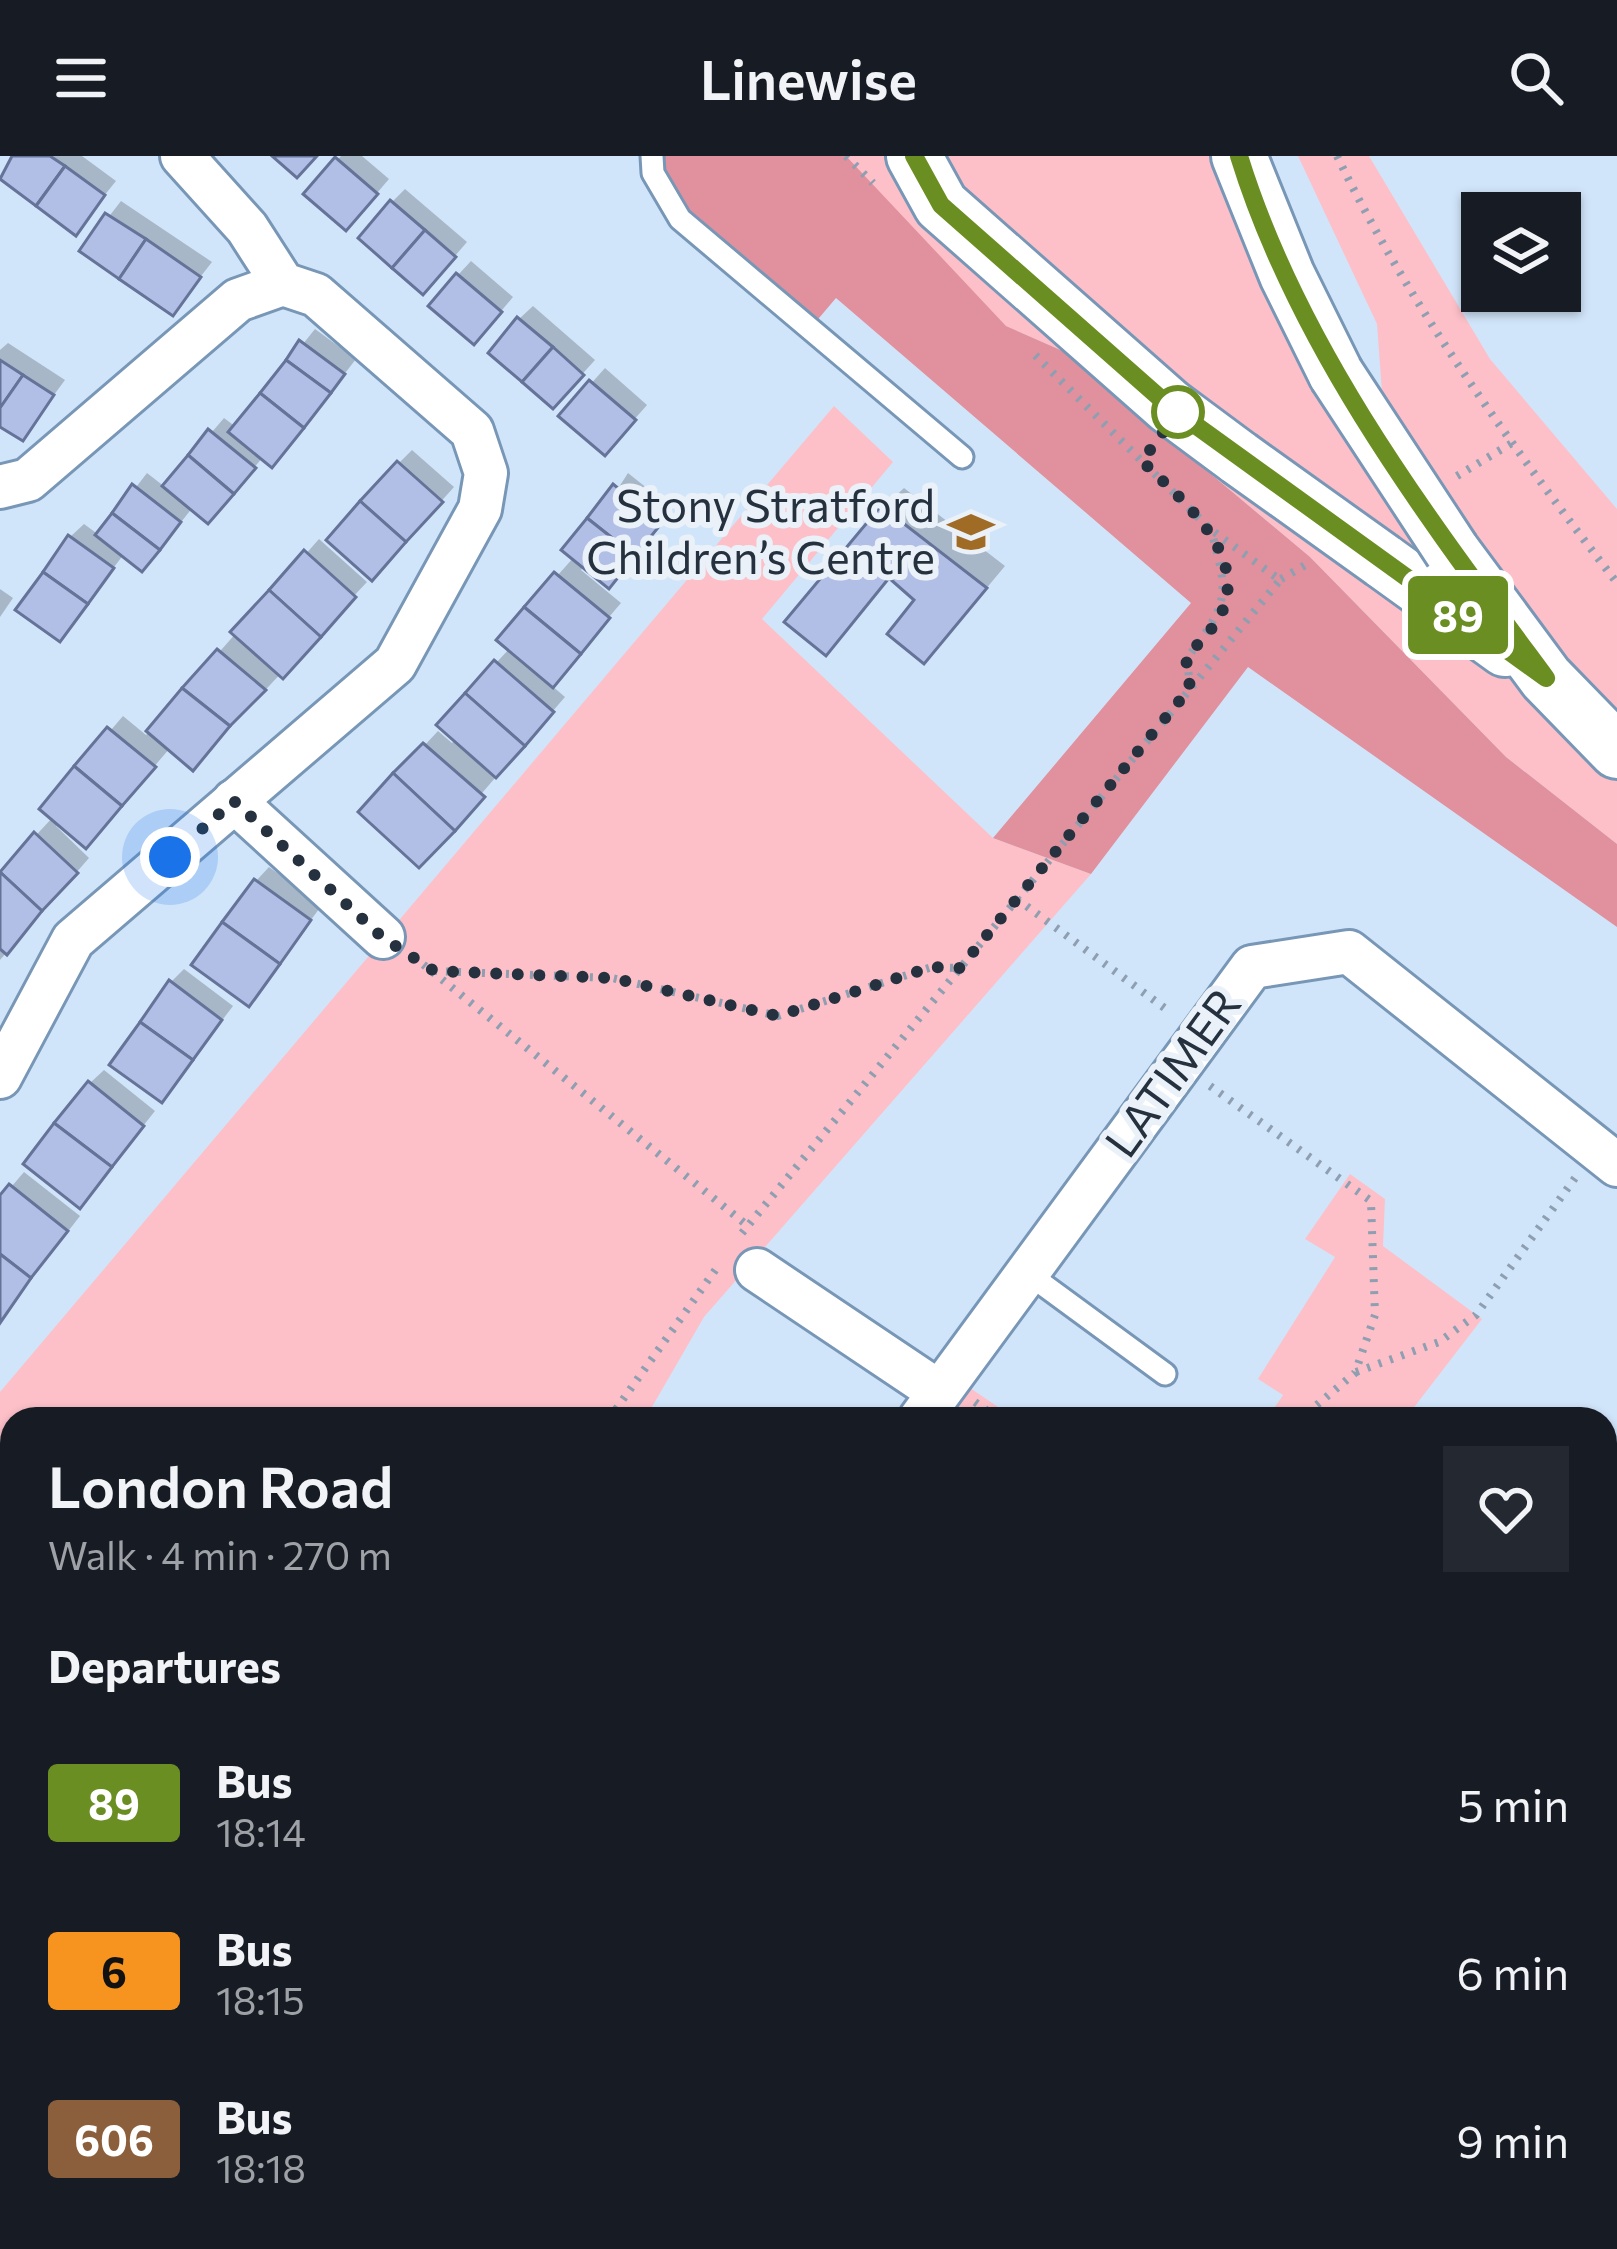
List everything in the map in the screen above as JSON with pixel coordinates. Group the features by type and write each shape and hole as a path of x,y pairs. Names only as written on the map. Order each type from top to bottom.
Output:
{"street":[{"path":"0,1077 73,940 395,664 480,508 486,473 472,431 316,296 283,284 247,228 182,156"},
{"path":"1239,156 1287,275 1336,374 1452,551 1546,678 1617,751"},
{"path":"898,174 941,205 1169,406 1546,678"},
{"path":"0,487 28,480 238,300 283,284"},
{"path":"234,801 382,937"},
{"name":"LATIMER","path":"930,1405 1252,967 1349,952 1607,1157"},
{"path":"737,1260 930,1405"}],"lane":[{"path":"652,156 653,173 680,219 962,457"},
{"path":"1026,1272 1165,1374"}],"path":[{"path":"846,156 898,174"},
{"path":"1336,156 1379,244 1512,443 1615,576"},
{"path":"618,1407 737,1260 748,1226 1280,580 1210,529 1023,343"},
{"path":"1190,688 1186,658 1222,612 1226,584 1210,529"},
{"path":"1017,899 1371,1201 1376,1316 1355,1373"},
{"path":"382,937 434,971 748,1226"},
{"path":"434,971 612,978 778,1016 932,967 960,968"},
{"path":"1314,1407 1355,1373 1439,1342 1475,1316 1607,1157"}],"shaded area":[{"path":"652,156 846,156 1006,326 1065,352 1310,557 1506,757 1617,844 1617,927 1248,667 1091,874 993,838 1191,603 836,298 808,331 680,219"},
{"path":"842,156 899,156 1293,479 950,179 937,156 1233,156 1386,447 1377,324 1298,156 1369,156 1490,359 1617,509 1617,844 1506,757 1310,557 1065,352 1006,326"},
{"path":"834,406 893,462 762,619 993,838 1091,874 704,1317 652,1407 0,1407 0,1392"},
{"path":"1350,1174 1385,1199 1383,1246 1482,1319 1414,1407 1275,1407 1283,1395 1258,1379 1335,1257 1305,1239"},
{"path":"967,1386 998,1407 954,1407"}],"building":[{"path":"12,156 50,156 65,166 36,206 0,179"},
{"path":"272,156 317,156 297,178"},
{"path":"335,157 378,194 346,231 303,194"},
{"path":"65,166 105,195 76,236 36,206"},
{"path":"390,200 425,230 392,268 358,238"},
{"path":"105,213 146,239 119,279 79,251"},
{"path":"425,230 456,257 423,295 392,268"},
{"path":"146,239 201,277 173,316 119,279"},
{"path":"456,273 502,312 474,345 428,306"},
{"path":"517,317 553,347 522,382 488,353"},
{"path":"299,340 345,374 331,393 286,360"},
{"path":"553,347 584,375 553,409 522,382"},
{"path":"0,360 23,375 0,408"},
{"path":"286,360 331,393 304,428 260,393"},
{"path":"23,375 54,395 23,441 0,427 0,408"},
{"path":"589,380 636,420 605,456 558,416"},
{"path":"260,393 304,428 272,468 228,432"},
{"path":"208,429 256,468 234,494 188,455"},
{"path":"188,455 234,494 208,524 162,486"},
{"path":"397,461 443,502 406,542 360,501"},
{"path":"132,484 181,522 160,550 112,513"},
{"path":"613,484 661,524 635,556 587,518"},
{"path":"360,501 406,542 372,581 326,540"},
{"path":"881,506 987,588 924,664 887,634 914,600 889,578 826,656 784,622"},
{"path":"112,513 160,550 142,572 95,535"},
{"path":"587,518 635,556 609,589 561,550"},
{"path":"68,535 114,568 88,604 43,572"},
{"path":"304,550 356,597 321,637 269,590"},
{"path":"43,572 88,604 60,642 15,610"},
{"path":"554,572 610,618 581,654 524,607"},
{"path":"269,590 321,637 283,679 230,632"},
{"path":"524,607 581,654 553,688 496,640"},
{"path":"217,649 266,690 230,726 182,688"},
{"path":"494,660 554,712 525,746 465,693"},
{"path":"182,688 230,726 193,771 146,731"},
{"path":"465,693 525,746 496,778 436,725"},
{"path":"107,727 156,767 122,806 74,766"},
{"path":"423,743 485,797 455,831 393,773"},
{"path":"74,766 122,806 86,849 39,809"},
{"path":"393,773 455,831 419,868 358,812"},
{"path":"34,832 78,873 42,911 0,872"},
{"path":"0,872 42,911 7,955 0,949"},
{"path":"254,879 311,920 280,964 222,922"},
{"path":"222,922 280,964 249,1007 191,965"},
{"path":"169,980 222,1020 193,1060 140,1022"},
{"path":"140,1022 193,1060 162,1103 109,1065"},
{"path":"88,1081 144,1126 112,1167 54,1123"},
{"path":"54,1123 112,1167 80,1209 23,1164"},
{"path":"9,1184 68,1231 31,1278 0,1254 0,1195"},
{"path":"0,1254 31,1278 0,1323"}],"bus line":[{"name":"89","path":"914,156 941,205 1169,406 1546,678 1452,551 1336,374 1287,275 1239,156"}],"place":[{"name":"Stony Stratford Children’s Centre","path":"971,532"}],"route":[{"path":"170,857 234,801 382,937 434,971 612,978 778,1016 932,967 960,968 1190,688 1186,658 1222,612 1226,584 1210,529 1142,461 1178,412"}]}
